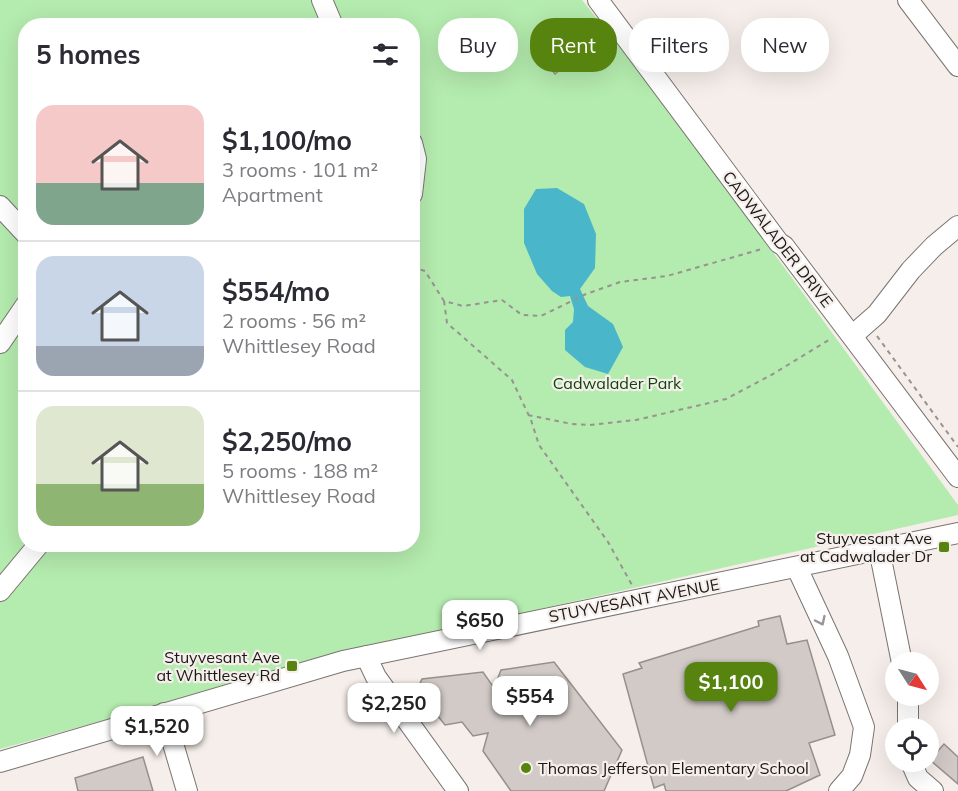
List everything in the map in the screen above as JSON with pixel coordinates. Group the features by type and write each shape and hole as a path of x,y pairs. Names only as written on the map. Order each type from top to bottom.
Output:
{"street":[{"path":"322,0 330,18"},
{"name":"CADWALADER DRIVE","path":"598,0 779,243 784,246 850,332 958,477"},
{"path":"908,0 958,66"},
{"path":"0,206 18,225"},
{"path":"850,332 868,322 919,262 958,226"},
{"path":"0,343 18,317"},
{"name":"STUYVESANT AVENUE","path":"0,762 366,656 958,533"},
{"path":"879,549 900,652"},
{"path":"0,591 32,552"},
{"path":"797,568 838,656 864,727 860,755 852,776 839,791"},
{"path":"366,656 376,677 458,791"},
{"path":"164,713 187,791"},
{"path":"917,772 926,789"}],"path":[{"path":"444,301 463,306 502,300 522,315 541,316 586,294 620,282 667,276 742,256 779,243"},
{"path":"420,269 425,271 444,301 447,323 512,380 539,445 608,542 634,588"},
{"path":"868,322 958,447"},
{"path":"528,415 589,425 636,420 726,399 850,332"}],"green space":[{"name":"Cadwalader Park","path":"0,0 582,0 596,18 530,18 530,72 617,72 617,44 629,59 629,72 640,72 658,95 958,505 958,515 362,649 0,749"}],"water":[{"path":"557,188 584,204 596,234 595,268 580,289 588,306 613,324 623,347 608,374 585,367 565,350 565,330 573,322 574,309 570,296 561,297 552,291 537,274 524,243 524,209 536,189"}],"building":[{"path":"780,616 787,644 807,640 835,735 809,743 820,775 786,791 666,791 664,784 654,788 623,674 642,668 639,663 759,626 758,621"},
{"name":"Thomas Jefferson Elementary School","path":"554,662 622,750 604,791 511,791 483,751 488,733 473,736 462,722 445,725 417,690 422,679 483,672 494,688 501,670"},
{"path":"944,744 958,757 958,784 939,768 939,750"},
{"path":"143,757 153,791 78,791 75,778"}],"place":[{"name":"Stuyvesant Ave at Cadwalader Dr","path":"944,547"},
{"name":"Stuyvesant Ave at Whittlesey Rd","path":"292,666"},
{"name":"Thomas Jefferson Elementary School","path":"526,768"}]}
